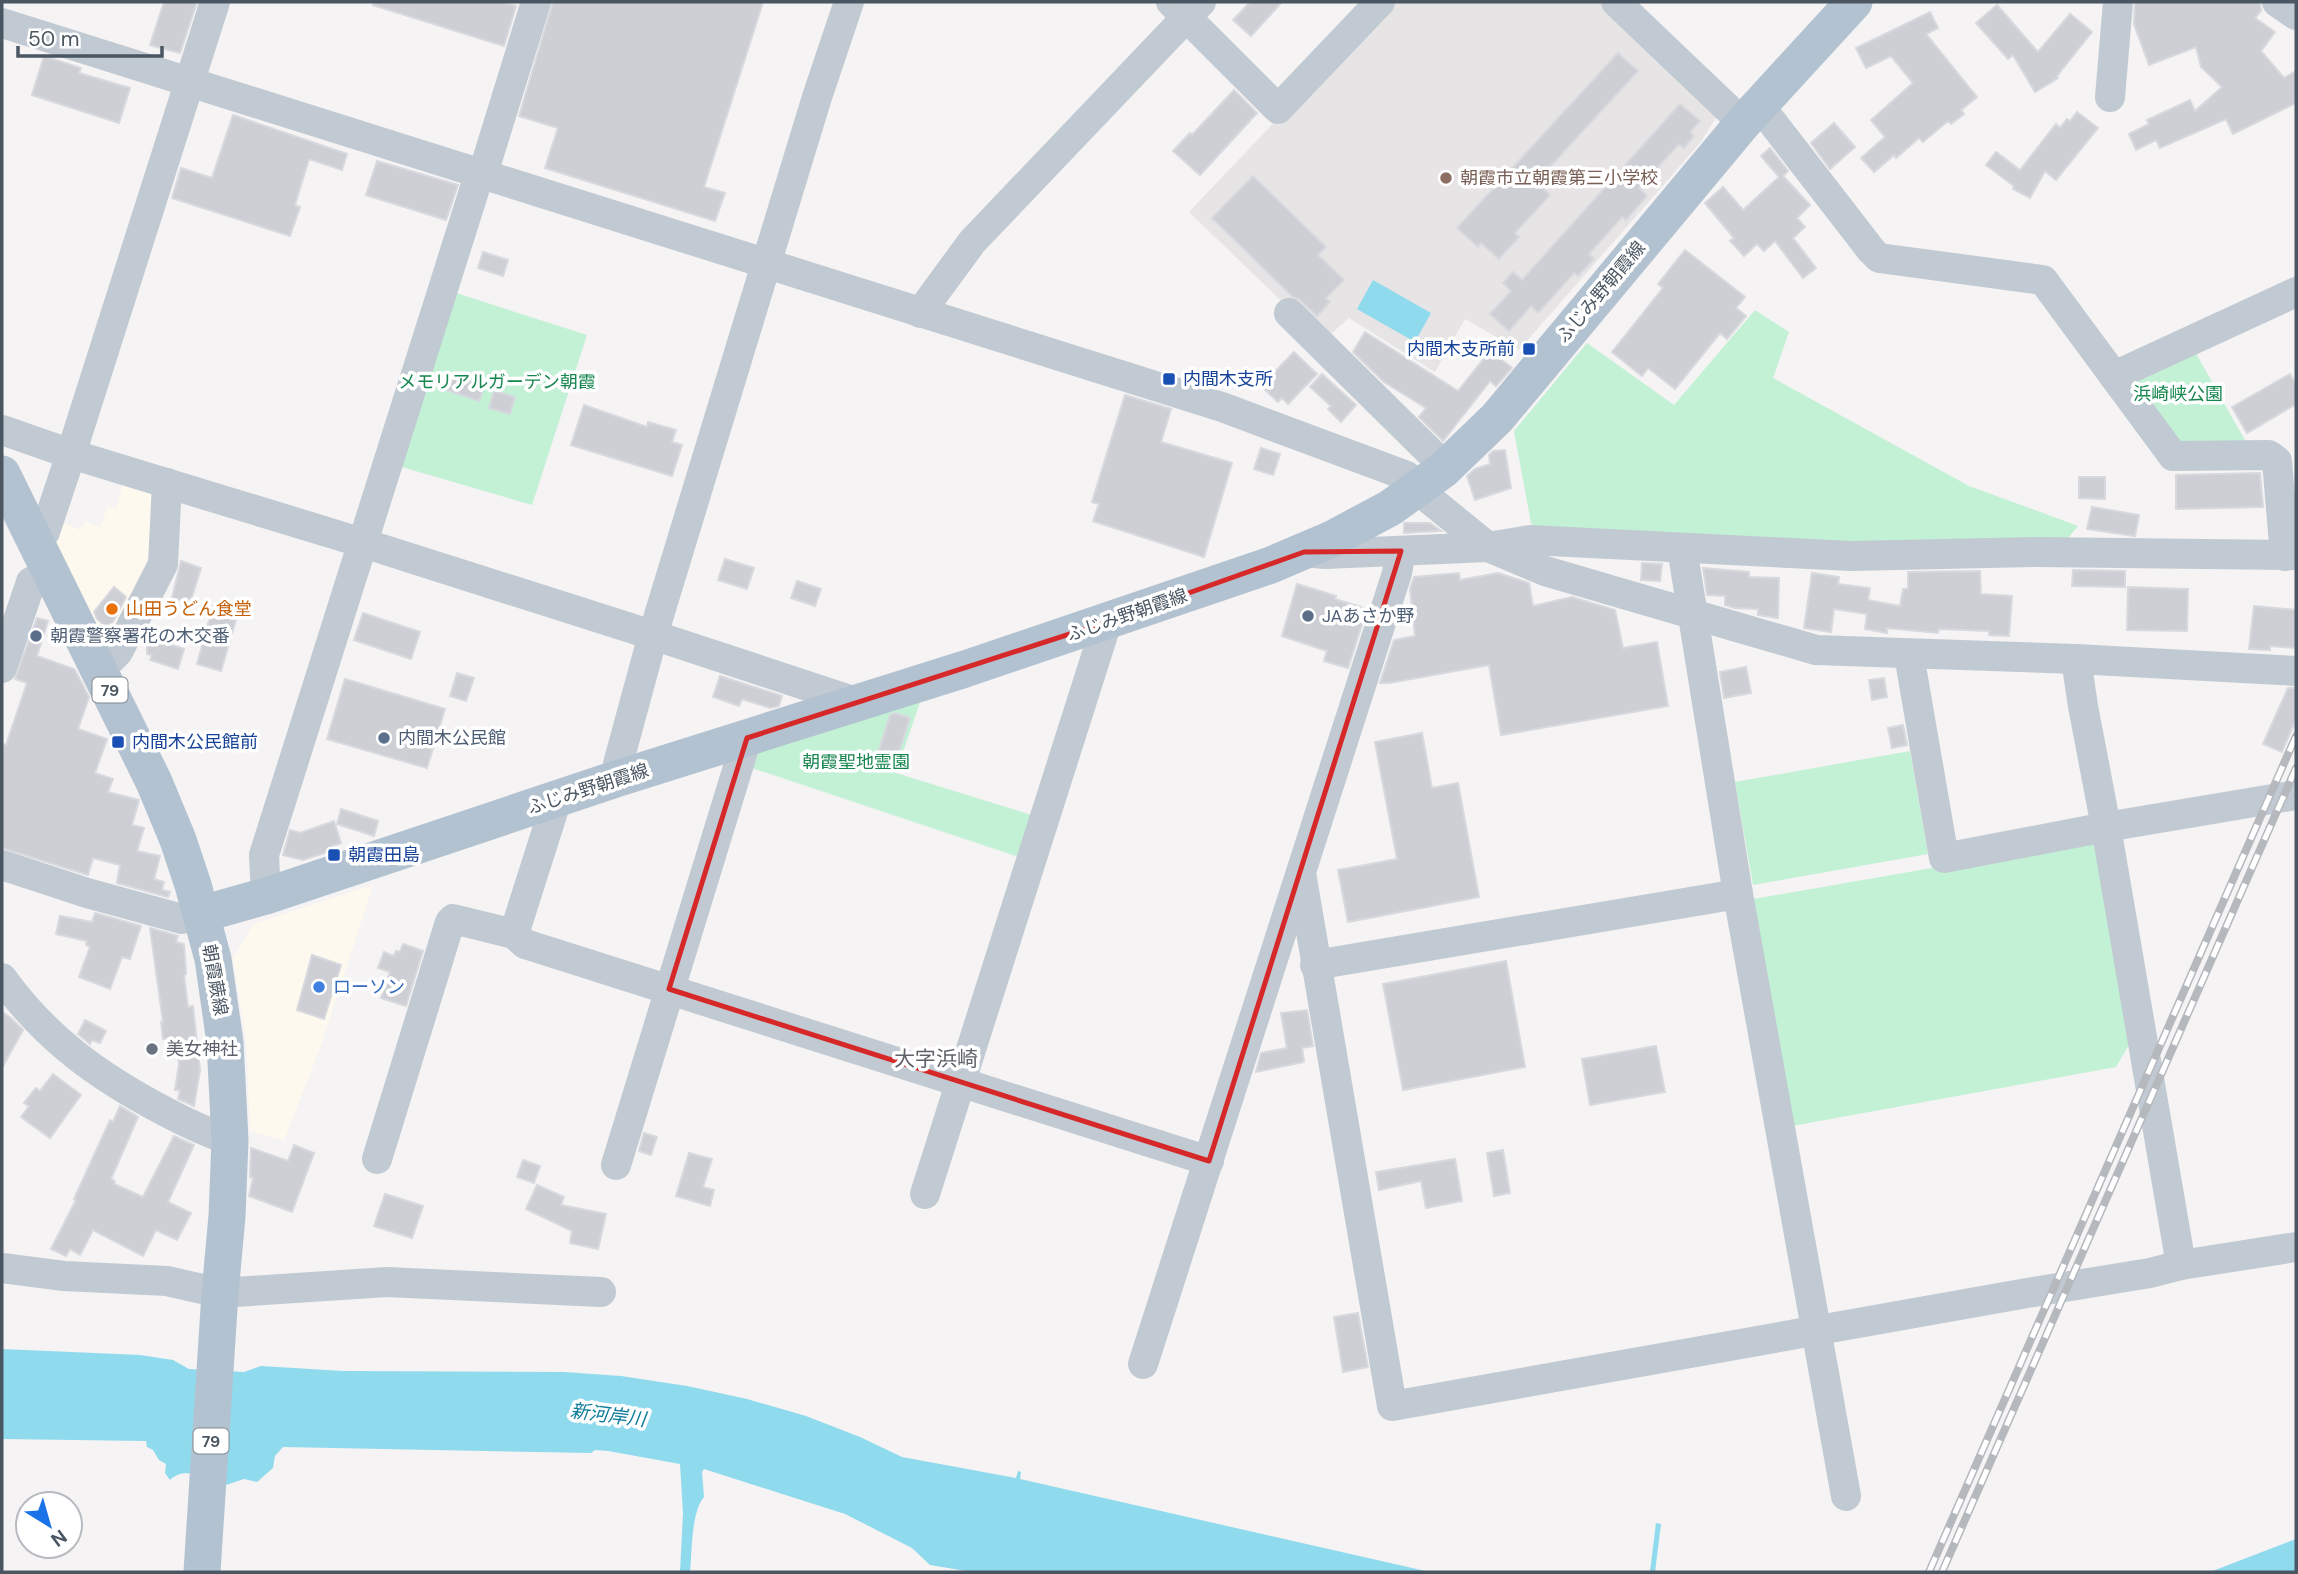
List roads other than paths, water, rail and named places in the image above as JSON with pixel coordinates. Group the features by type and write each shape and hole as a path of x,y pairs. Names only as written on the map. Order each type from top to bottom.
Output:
{"main road":[{"name":"ふじみ野朝霞線","path":"202,914 1107,622 1304,552 1361,524 1430,480 1497,418 1751,114 1854,2"},
{"name":"朝霞蕨線","path":"2,475 100,670 167,813 202,914 213,959 225,1042 230,1140 202,1572"}],"street":[{"path":"2,668 31,582 44,558 45,532 215,2"},
{"path":"266,895 264,855 536,2"},
{"path":"619,778 618,764 653,635 813,109 849,2"},
{"path":"920,313 972,242 1186,7 1278,109 1380,2"},
{"path":"1304,552 1325,554 1488,547 1530,540 1851,556 2036,552 2291,555 2277,461 2269,455 2173,456 2043,280 1879,258 1751,114 1616,2"},
{"path":"2110,97 2118,2"},
{"path":"2277,2 2296,16"},
{"path":"2,23 1222,407 1407,476 1430,480 1488,547 1545,571 1816,650 2076,659 2296,671"},
{"path":"2114,376 2296,292"},
{"path":"1289,313 1436,458 1430,480"},
{"path":"2,430 71,454 653,635 856,702"},
{"path":"100,670 118,652 163,564 167,483"},
{"path":"1682,548 1738,894 1846,1496"},
{"path":"1143,1364 1397,573 1401,551"},
{"path":"925,1194 1107,622"},
{"path":"1909,655 1944,858 2296,794"},
{"path":"2076,659 2181,1265"},
{"path":"616,1165 747,738"},
{"path":"514,934 557,799"},
{"path":"2,865 87,893 181,919 202,914"},
{"path":"1301,873 1392,1406 2150,1273 2181,1265 2296,1247"},
{"path":"1315,965 1738,894"},
{"path":"377,1159 453,919 514,934 525,944 1209,1160"},
{"path":"2,978 32,1017 89,1066 149,1103 209,1134 230,1140"},
{"path":"2,1268 64,1276 167,1281 219,1301 387,1282 601,1292"}],"water":[{"path":"1373,280 1431,313 1415,342 1357,309"},
{"name":"新河岸川","path":"2,1349 140,1355 173,1360 189,1369 244,1372 261,1366 343,1371 564,1372 621,1376 687,1386 806,1416 902,1457 1016,1478 1018,1471 1021,1472 1020,1479 1430,1572 972,1572 930,1565 912,1548 845,1514 704,1469 704,1497 694,1522 690,1572 680,1572 683,1513 680,1464 595,1450 591,1453 283,1447 275,1456 273,1468 257,1482 244,1479 223,1486 189,1473 170,1480 165,1473 166,1464 147,1447 146,1441 2,1439"},
{"path":"1656,1523 1661,1524 1655,1572 1650,1572"},
{"path":"2296,1539 2296,1572 2210,1572"}],"railway":[{"path":"1929,1572 2296,736"},
{"path":"1942,1572 2296,768"}],"place":[{"name":"朝霞市立朝霞第三小学校","path":"1446,178"},
{"name":"内間木支所前","path":"1529,349"},
{"name":"内間木支所","path":"1169,379"},
{"name":"山田うどん食堂","path":"112,609"},
{"name":"JAあさか野","path":"1308,616"},
{"name":"朝霞警察署花の木交番","path":"36,636"},
{"name":"内間木公民館","path":"384,738"},
{"name":"内間木公民館前","path":"118,742"},
{"name":"朝霞田島","path":"334,855"},
{"name":"ローソン","path":"319,987"},
{"name":"美女神社","path":"152,1049"}],"district":[{"name":"大字浜崎","path":"936,1059"}],"park label":[{"name":"メモリアルガーデン朝霞","path":"497,382"},
{"name":"浜崎峡公園","path":"2178,394"},
{"name":"朝霞聖地霊園","path":"856,762"}]}
